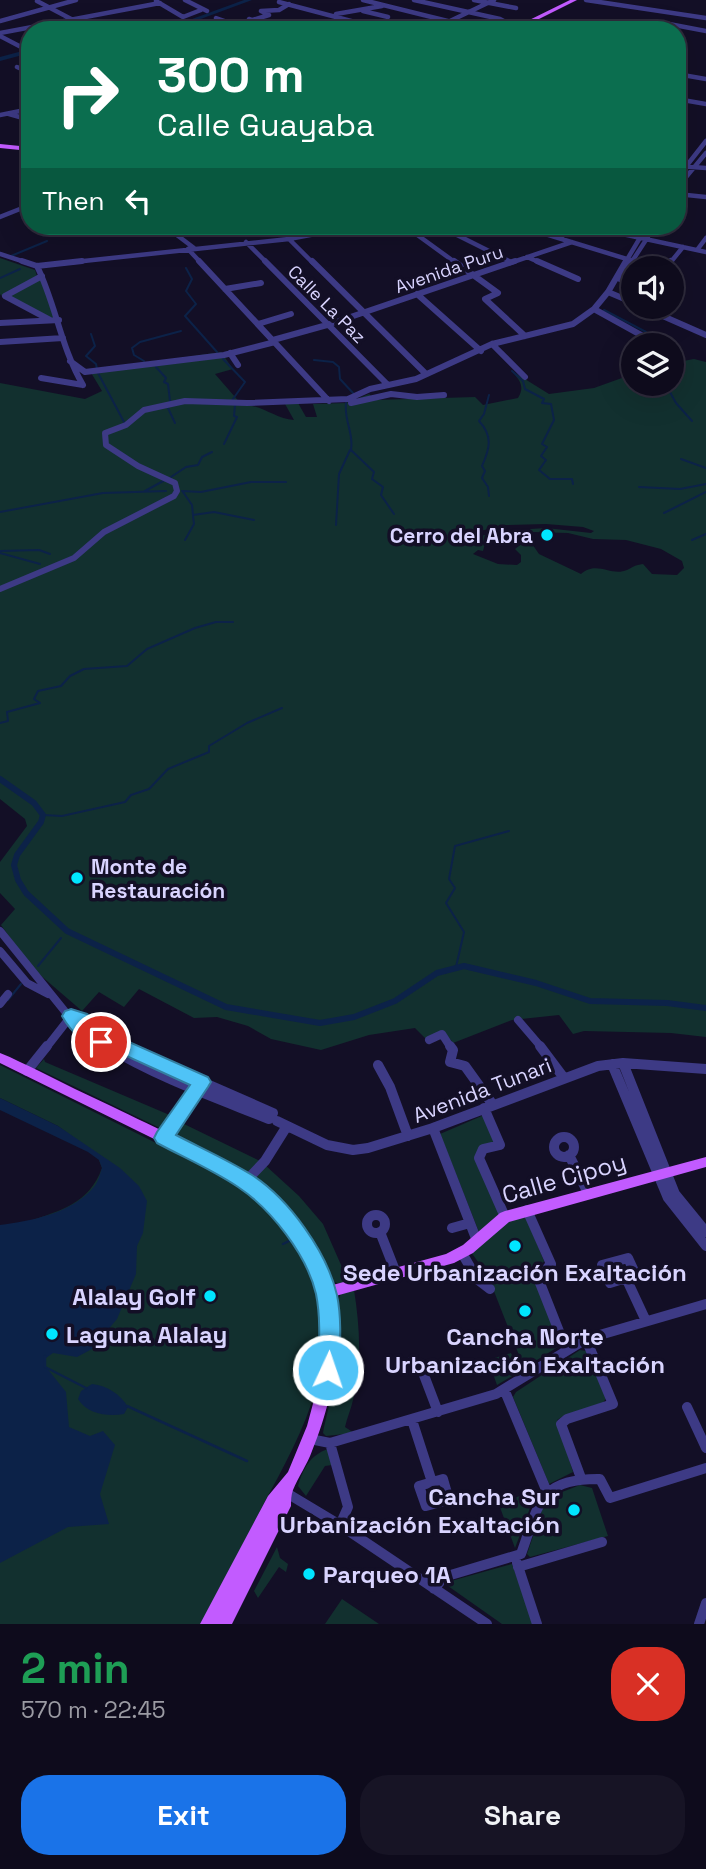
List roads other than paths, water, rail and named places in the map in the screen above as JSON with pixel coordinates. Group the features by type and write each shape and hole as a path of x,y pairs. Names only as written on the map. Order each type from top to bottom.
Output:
{"main road":[{"path":"530,21 573,0"},
{"path":"0,146 21,147"},
{"path":"0,1058 246,1181 288,1220 311,1256 326,1293 330,1324 328,1370 325,1391 310,1439 284,1492 273,1501 208,1624"},
{"name":"Calle Cipoy","path":"326,1293 449,1259 462,1253 505,1217 706,1163"},
{"path":"224,1624 284,1506 284,1492"}],"street":[{"path":"0,21 76,0"},
{"path":"154,0 183,17 204,11 185,0"},
{"path":"363,0 451,21 494,0"},
{"path":"414,0 503,21"},
{"path":"474,0 516,8"},
{"path":"586,0 706,18"},
{"path":"37,1 73,20"},
{"path":"279,2 352,21"},
{"path":"68,21 160,4"},
{"path":"246,21 269,15 261,11 279,10 289,4"},
{"path":"331,15 385,5"},
{"path":"360,10 388,17"},
{"path":"216,18 222,21"},
{"path":"249,19 255,21"},
{"path":"686,27 706,31"},
{"path":"0,34 21,30"},
{"path":"0,34 21,47"},
{"path":"17,67 21,69"},
{"path":"686,76 706,79"},
{"path":"686,101 706,104"},
{"path":"3,114 21,111"},
{"path":"3,114 21,118"},
{"path":"686,173 706,141"},
{"path":"686,170 706,153"},
{"path":"686,167 706,168"},
{"path":"686,195 706,197"},
{"path":"0,217 21,209"},
{"path":"176,235 191,248 225,289 329,401"},
{"path":"0,254 37,266 314,235"},
{"path":"418,235 498,293 485,299 525,336"},
{"path":"457,235 511,262"},
{"path":"550,235 621,257"},
{"path":"560,238 564,235"},
{"path":"632,235 706,252"},
{"path":"634,256 649,235"},
{"path":"633,256 640,237"},
{"path":"697,250 706,238"},
{"path":"289,239 426,374"},
{"name":"Calle La Paz","path":"246,242 388,386"},
{"name":"Avenida Puru","path":"70,361 85,372 230,353 327,325 572,242"},
{"path":"676,256 683,247"},
{"path":"527,257 578,279"},
{"path":"37,266 59,320 70,361 83,385 41,378"},
{"path":"0,589 74,558 104,532 174,496 177,491 175,483 109,448 104,440 106,432 123,427 137,414 185,401 338,400 388,386 426,374 492,344 573,324 594,309 621,274"},
{"path":"43,276 5,296 50,320"},
{"path":"225,289 261,282"},
{"path":"609,290 621,296"},
{"path":"417,294 481,351"},
{"path":"594,309 637,333"},
{"path":"258,324 291,314"},
{"path":"670,319 706,335"},
{"path":"0,323 59,320"},
{"path":"0,342 63,338"},
{"path":"492,344 525,377"},
{"path":"230,353 238,365"},
{"path":"338,400 342,404 391,394 417,397 444,395"},
{"path":"0,931 26,970 71,1016 81,1019 114,1043 200,1086 269,1119 273,1113 200,1086"},
{"path":"0,951 28,985 38,993 48,994"},
{"path":"0,1004 8,994"},
{"path":"27,1071 71,1016"},
{"path":"518,1020 524,1029 531,1033 564,1078"},
{"path":"429,1040 442,1034 453,1050 450,1062 466,1066 489,1106 500,1145 483,1149 479,1158 505,1217"},
{"path":"624,1063 668,1198 706,1246"},
{"path":"612,1064 662,1174 675,1195 706,1232"},
{"name":"Avenida Tunari","path":"277,1121 327,1145 353,1150 433,1128 564,1078 612,1064 706,1069"},
{"path":"378,1065 390,1087 408,1136"},
{"path":"163,1138 200,1086"},
{"path":"246,1181 265,1161 287,1126"},
{"path":"433,1128 477,1241"},
{"path":"569,1155 588,1193"},
{"path":"527,1210 551,1264 538,1278 566,1349"},
{"path":"452,1228 470,1223"},
{"path":"380,1232 396,1273"},
{"path":"462,1253 477,1279 489,1289"},
{"path":"626,1278 646,1321"},
{"path":"310,1439 330,1443 504,1390 586,1339 706,1304"},
{"path":"581,1478 561,1424 567,1419 612,1404 586,1339"},
{"path":"413,1360 422,1370 438,1412"},
{"path":"504,1390 547,1492"},
{"path":"687,1407 706,1448"},
{"path":"412,1420 432,1482"},
{"path":"330,1443 348,1507 340,1525"},
{"path":"537,1624 517,1562 540,1503 547,1492 581,1478 600,1479 610,1498 706,1468"},
{"path":"284,1492 340,1525 487,1624"},
{"path":"434,1589 444,1577 602,1542"},
{"path":"699,1624 706,1603"}],"water":[{"name":"Laguna Alalay","path":"0,1098 58,1126 120,1168 139,1186 147,1201 143,1233 137,1246 136,1274 117,1319 92,1349 77,1357 53,1353 46,1358 46,1367 66,1392 69,1427 90,1436 103,1431 115,1445 100,1494 109,1524 68,1527 0,1563 0,1225 38,1218 74,1204 95,1186 102,1168 99,1160 88,1152 0,1110"},
{"path":"92,1384 113,1391 121,1398 128,1407 124,1414 98,1413 82,1404 78,1399 81,1391"}],"waterway":[{"path":"190,21 249,0"},
{"path":"0,59 21,53"},
{"path":"11,256 47,241"},
{"path":"186,268 192,279 186,291 196,304 185,316 217,352"},
{"path":"0,278 20,269"},
{"path":"604,310 646,333"},
{"path":"144,361 134,355 132,348 140,342 181,331"},
{"path":"91,334 95,346 86,356 96,364 97,369"},
{"path":"223,359 245,382 233,399"},
{"path":"314,360 333,362 339,367 340,379 353,393"},
{"path":"156,367 166,378 164,382 168,384 170,401"},
{"path":"512,371 523,381 525,389 544,399 542,403 551,404 554,420 542,444 547,447 541,456 546,460 539,470 550,479 572,479 573,484"},
{"path":"98,373 124,422"},
{"path":"489,395 484,414 479,421 488,437 482,478 488,487 489,496"},
{"path":"672,396 692,421"},
{"path":"346,403 351,450 374,472 372,479 383,487 381,495 394,514"},
{"path":"224,444 237,417 234,416 235,405"},
{"path":"168,408 175,423"},
{"path":"336,525 339,474 350,450"},
{"path":"171,477 186,467 198,465 202,457 212,452"},
{"path":"681,459 706,468"},
{"path":"145,491 165,480"},
{"path":"182,491 201,492 251,482 286,482"},
{"path":"639,487 680,489 706,484"},
{"path":"0,512 103,493 166,491"},
{"path":"183,492 192,505 193,515 214,512 254,520"},
{"path":"664,513 706,492"},
{"path":"185,540 194,524 193,516"},
{"path":"692,540 706,534"},
{"path":"0,551 39,550 50,554"},
{"path":"0,553 40,564"},
{"path":"0,723 8,721 7,712 40,703 34,699 38,691 61,686 70,676 84,669 127,666 147,649 195,628 216,622 233,622"},
{"path":"43,815 62,816 125,802 131,795 149,789 168,769 209,752 209,746 247,723 282,708"},
{"path":"0,779 34,803 43,815 41,822 17,855 14,865 18,880 26,893 67,931 226,1007 320,1023 354,1017 395,1001 437,973 464,966 536,983 590,1001 667,1003 706,1008"},
{"path":"456,967 464,932 446,903 455,888 449,879 455,846 509,831"},
{"path":"38,966 61,938"},
{"path":"8,1000 21,984"},
{"path":"283,1244 291,1240"},
{"path":"45,1356 45,1367 86,1388"},
{"path":"127,1406 247,1461"}],"place":[{"name":"Cerro del Abra","path":"547,535"},
{"name":"Monte de Restauración","path":"77,878"},
{"name":"Sede Urbanización Exaltación","path":"515,1246"},
{"name":"Alalay Golf","path":"210,1296"},
{"name":"Cancha Norte Urbanización Exaltación","path":"525,1311"},
{"name":"Laguna Alalay","path":"52,1334"},
{"name":"Cancha Sur Urbanización Exaltación","path":"574,1510"},
{"name":"Parqueo 1A","path":"309,1574"}]}
